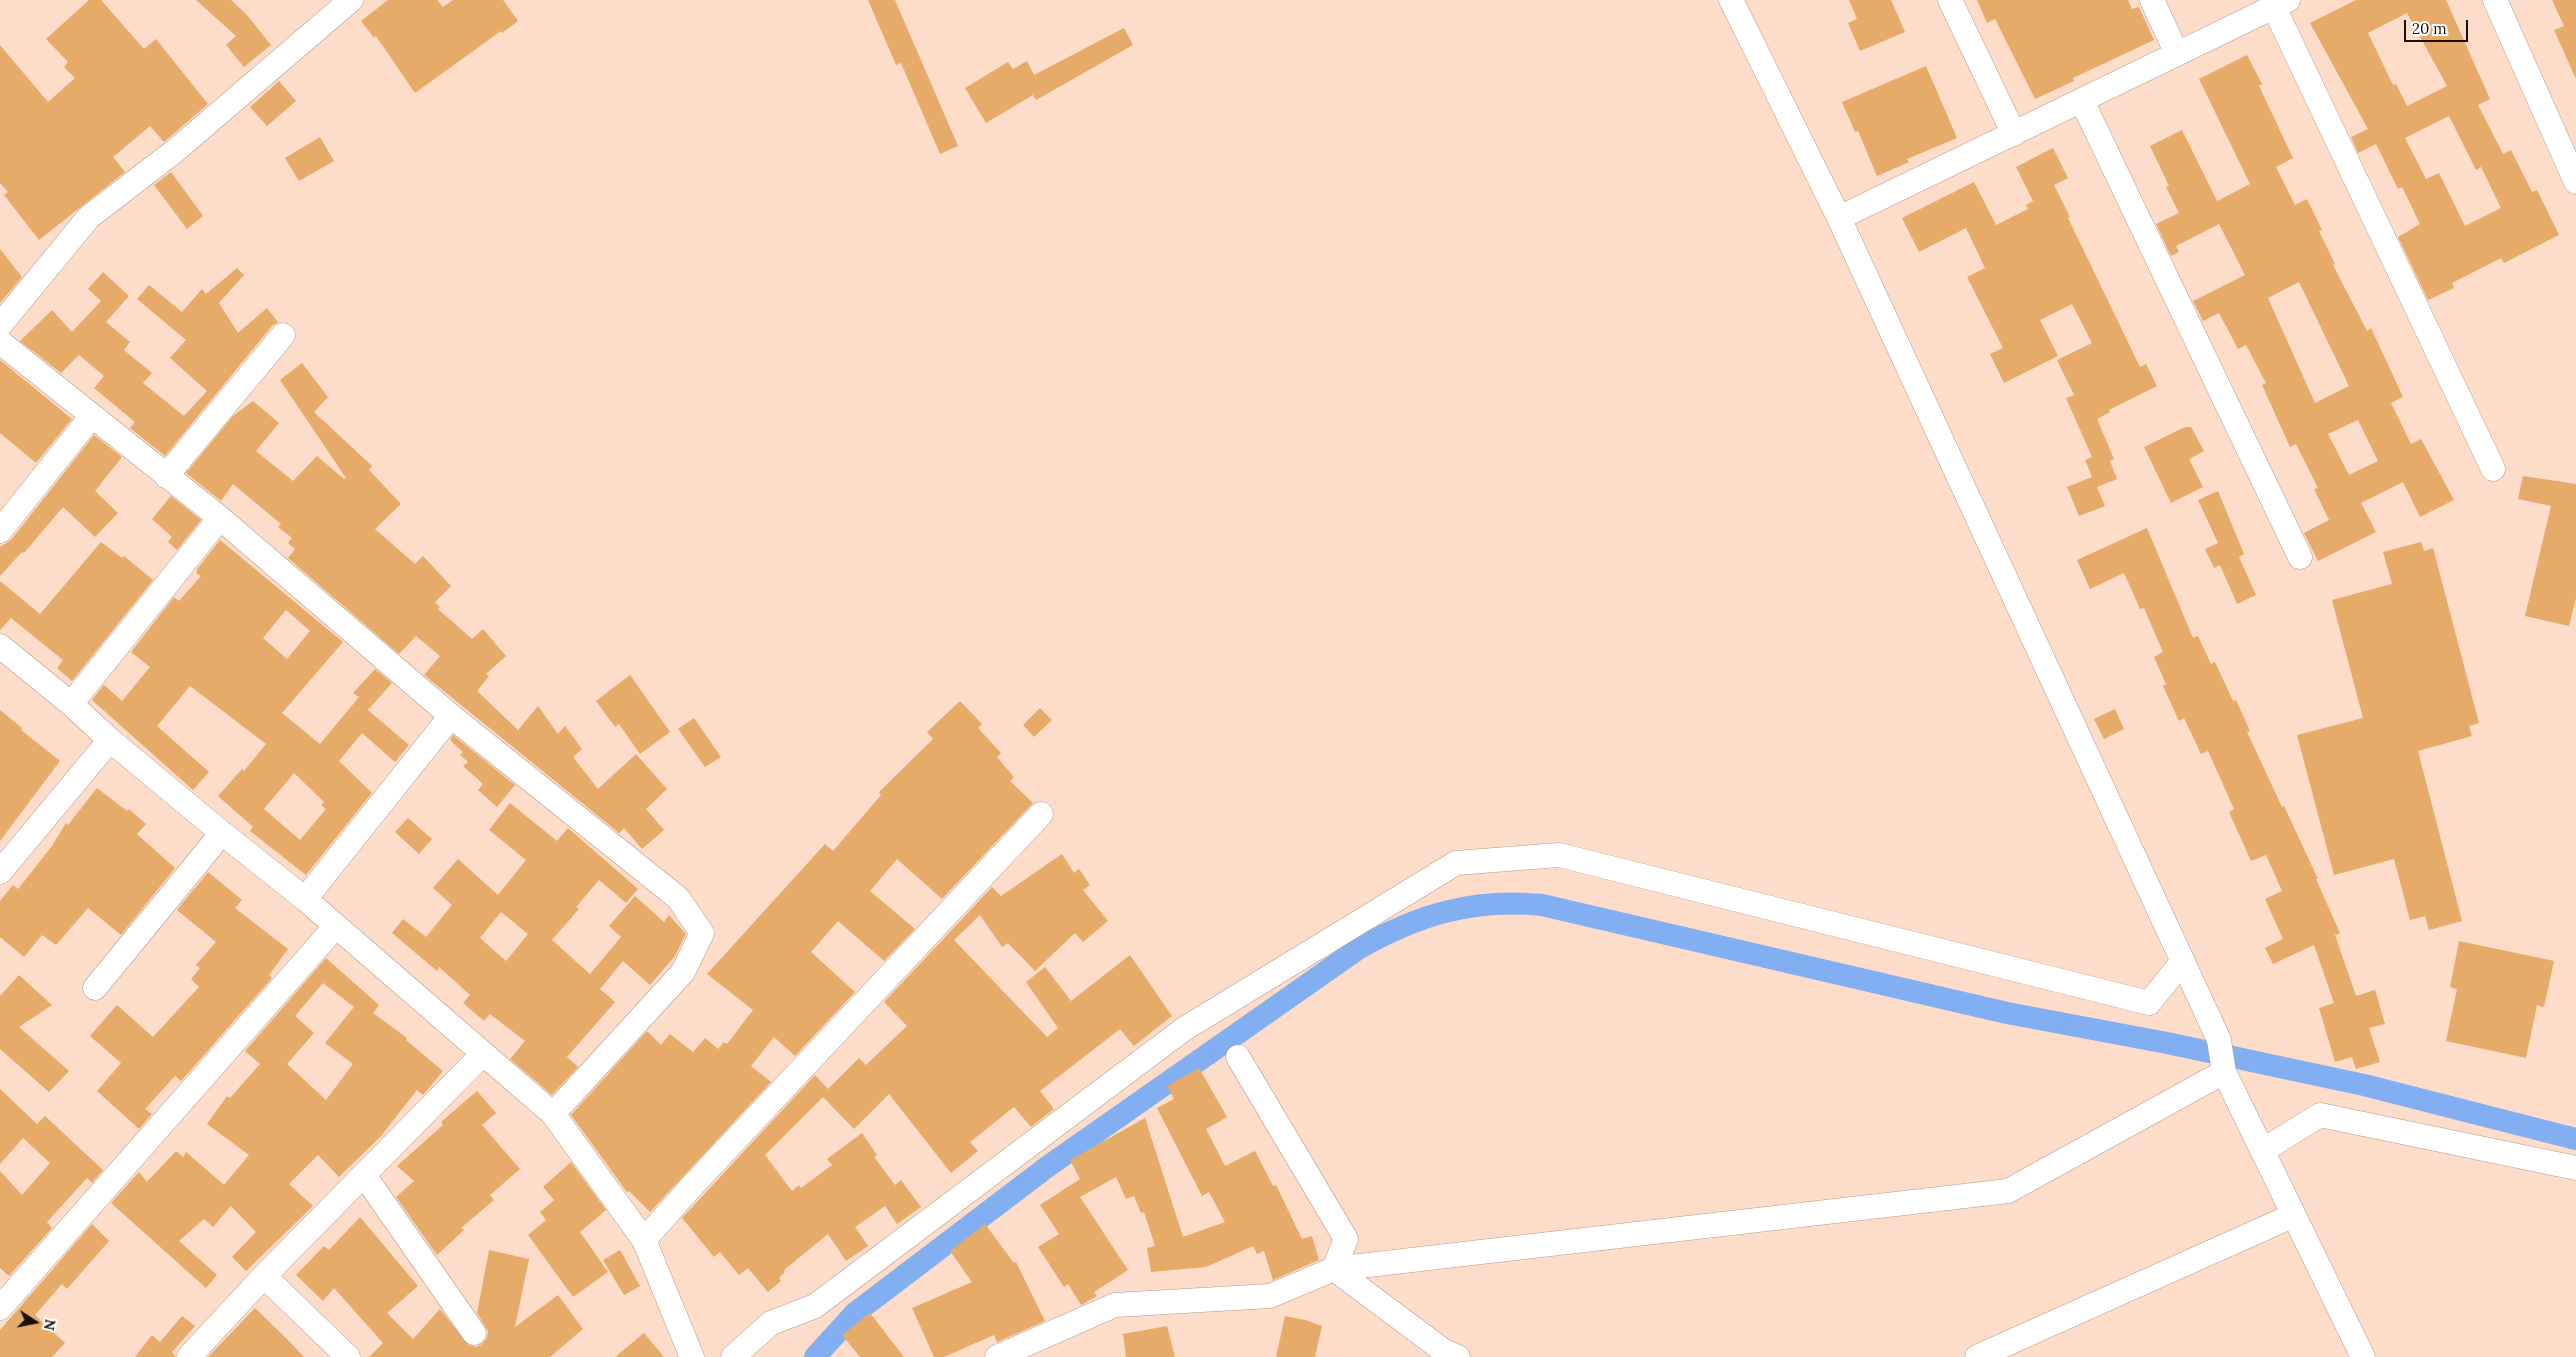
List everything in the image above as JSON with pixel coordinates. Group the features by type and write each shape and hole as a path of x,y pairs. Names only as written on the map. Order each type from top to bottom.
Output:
{"street":[{"path":"0,325 89,217 176,150 351,0"},
{"path":"1731,0 1839,218 2219,1040 2224,1072 2292,1216 2363,1357"},
{"path":"1950,0 2014,134"},
{"path":"2152,0 2176,54"},
{"path":"2495,0 2576,182"},
{"path":"1839,218 2281,3 2493,469"},
{"path":"2082,101 2300,557"},
{"path":"166,476 283,335"},
{"path":"0,342 91,417 220,518 451,716 678,898 702,933 683,972 553,1114"},
{"path":"0,531 91,417"},
{"path":"71,704 220,518"},
{"path":"2,651 71,704 110,740 305,899 553,1114 644,1240 692,1357"},
{"path":"305,899 451,716"},
{"path":"0,872 110,740"},
{"path":"644,1240 692,1186 1041,814"},
{"path":"95,988 222,833"},
{"path":"733,1357 771,1324 815,1306 1184,1028 1456,863 1559,855 2149,1003 2183,961"},
{"path":"4,1295 336,926"},
{"path":"189,1357 264,1276 482,1054"},
{"path":"1238,1057 1346,1239 1334,1269"},
{"path":"997,1357 1116,1305 1270,1296 1334,1269 2008,1192 2224,1072"},
{"path":"2262,1151 2320,1115 2576,1168"},
{"path":"364,1175 474,1333"},
{"path":"1976,1357 2292,1216"},
{"path":"1334,1269 1444,1351 1458,1357"},
{"path":"264,1276 348,1357"}],"building":[{"path":"89,0 101,0 144,49 156,39 208,104 164,142 150,126 113,157 125,172 39,240 4,195 8,192 0,183 0,45 48,102 75,78 64,67 68,62 46,39"},
{"path":"196,0 231,0 247,15 271,45 244,67 226,45 236,36"},
{"path":"388,0 437,0 443,7 453,0 503,0 518,21 502,33 501,31 415,93 376,36 374,38 361,21"},
{"path":"868,0 895,0 958,146 940,154 901,63 896,65"},
{"path":"1849,0 1891,0 1905,32 1860,51 1848,23 1857,19"},
{"path":"1977,0 2128,0 2132,9 2139,7 2154,40 2073,78 2074,81 2035,99 1995,19 1987,23"},
{"path":"2356,0 2446,0 2490,99 2478,105 2503,154 2511,150 2532,192 2537,190 2559,235 2504,263 2501,258 2452,283 2454,288 2428,300 2398,237 2420,224 2402,187 2398,189 2376,144 2358,153 2351,137 2368,129 2310,23","holes":["2407,13 2447,86 2407,106 2396,84 2393,85 2368,33","2449,116 2476,170 2481,167 2501,208 2465,226 2439,173 2426,179 2405,138"]},
{"path":"2552,0 2576,0 2576,79 2554,30 2564,26"},
{"path":"1124,28 1133,45 1036,100 1033,95 986,123 965,88 1008,62 1013,69 1027,61 1034,75"},
{"path":"2247,55 2262,84 2259,86 2293,158 2276,167 2295,205 2307,199 2322,230 2319,231 2335,264 2333,265 2367,331 2371,328 2403,397 2391,403 2411,444 2421,439 2454,500 2420,517 2403,482 2361,503 2376,532 2318,561 2304,533 2329,520 2314,489 2318,488 2296,444 2290,447 2262,385 2266,383 2246,345 2238,349 2219,313 2203,321 2193,301 2245,275 2219,224 2176,246 2179,252 2171,256 2156,224 2179,213 2166,187 2169,186 2150,146 2182,130 2217,201 2250,184 2199,79","holes":["2299,282 2349,386 2315,403 2268,298","2358,420 2378,461 2349,475 2328,434"]},
{"path":"1926,66 1957,138 1907,159 1909,162 1877,176 1858,131 1855,132 1842,102"},
{"path":"279,81 296,101 267,126 250,107"},
{"path":"320,137 334,161 299,181 285,158"},
{"path":"2053,148 2068,178 2054,185 2070,217 2068,218 2140,367 2146,364 2157,386 2109,410 2110,412 2097,419 2114,459 2110,461 2117,479 2097,487 2105,506 2079,516 2067,487 2092,477 2085,460 2092,457 2066,398 2074,395 2057,360 2092,343 2072,304 2040,320 2058,356 2004,383 1990,354 2003,348 1967,277 1985,268 1966,228 1919,252 1902,218 1974,182 1996,225 2028,209 2026,205 2033,201 2016,167"},
{"path":"171,172 203,216 187,229 154,185"},
{"path":"0,249 22,277 0,303"},
{"path":"237,268 244,275 219,303 238,333 267,308 278,322 272,326 165,456 130,428 135,422 94,388 104,376 79,355 61,373 20,341 52,310 72,332 101,301 88,289 103,272 129,296 106,322 130,342 124,350 152,373 143,383 184,416 207,391 170,358 186,340 137,299 149,285 182,312 202,289 206,294"},
{"path":"0,360 72,419 36,463 0,433"},
{"path":"302,363 328,397 314,412 372,466 369,470 401,504 375,529 415,564 423,556 451,586 435,602 440,607 438,609 472,639 483,629 506,656 486,674 489,676 477,691 518,730 538,706 558,734 565,726 582,749 573,757 598,789 636,754 667,789 646,809 664,830 642,849 624,828 619,833 424,675 440,656 416,636 399,654 288,558 295,549 288,543 292,538 278,527 281,524 233,484 221,501 186,473 233,416 253,401 279,423 256,451 293,481 317,456 344,479 346,478 280,380"},
{"path":"2185,427 2191,427 2204,451 2189,459 2203,487 2171,503 2144,447"},
{"path":"94,435 122,457 95,491 118,513 95,537 63,507 24,553 22,552 0,576 0,547 11,540"},
{"path":"2523,476 2576,484 2576,598 2569,626 2525,616 2551,506 2518,499"},
{"path":"2218,491 2244,554 2239,557 2256,595 2237,604 2220,565 2214,568 2205,549 2218,543 2198,500"},
{"path":"171,496 201,520 177,550 168,542 172,537 152,519"},
{"path":"2147,528 2193,638 2198,636 2211,664 2215,662 2233,701 2236,700 2250,731 2247,732 2318,879 2316,879 2340,933 2335,935 2356,996 2375,990 2385,1024 2369,1028 2380,1062 2356,1069 2352,1057 2335,1062 2319,1008 2334,1003 2314,945 2273,964 2265,948 2283,939 2265,899 2282,891 2266,855 2251,861 2229,812 2234,809 2208,751 2201,754 2184,718 2179,721 2163,686 2166,684 2154,657 2163,652 2144,608 2140,609 2124,573 2090,589 2077,560"},
{"path":"220,540 343,642 282,713 320,744 359,697 353,693 375,669 392,683 368,710 409,745 395,762 362,733 339,761 372,793 306,875 250,831 253,827 218,796 242,769 244,771 266,744 190,686 157,726 209,772 193,790 92,700 104,685 122,701 150,667 131,652 174,597 179,601 201,576 196,573","holes":["286,610 310,631 287,659 263,638","294,773 324,802 321,805 326,809 300,840 264,809"]},
{"path":"101,542 122,558 124,556 153,580 72,681 57,668 63,660 11,618 0,630 0,581 40,614"},
{"path":"2421,542 2424,551 2433,548 2479,723 2469,726 2472,736 2418,751 2462,921 2429,930 2425,916 2410,920 2394,859 2334,875 2297,735 2363,718 2332,600 2392,584 2383,552"},
{"path":"630,675 670,732 640,754 619,724 615,727 596,701"},
{"path":"960,701 982,724 978,728 1001,753 997,757 1014,777 1010,781 1033,803 942,899 897,859 870,891 915,929 884,961 838,921 811,952 855,992 795,1056 774,1037 751,1066 771,1082 650,1212 629,1191 627,1192 571,1115 647,1031 661,1045 670,1034 693,1052 705,1038 718,1049 724,1042 727,1044 753,1010 707,974 825,844 833,851 881,795 879,792 933,739 927,732"},
{"path":"1040,708 1052,720 1034,737 1023,725"},
{"path":"2115,709 2124,729 2104,739 2094,719"},
{"path":"0,710 22,728 21,730 60,761 0,841"},
{"path":"694,718 721,757 705,767 678,729"},
{"path":"453,735 515,785 497,807 478,790 483,784 463,766 468,762 460,755 463,752 450,740"},
{"path":"97,788 127,811 129,809 146,824 137,834 175,868 121,935 88,908 56,945 42,935 24,957 0,937 0,901 13,885 18,889 52,846 66,823 68,825"},
{"path":"510,803 557,841 568,828 638,889 626,903 599,880 576,907 579,909 552,940 590,974 621,937 609,926 635,896 664,922 669,915 686,934 675,956 650,985 623,961 600,989 615,1002 567,1057 578,1067 552,1095 510,1059 525,1041 490,1014 484,1021 463,1003 470,995 439,967 437,971 392,933 403,919 426,937 452,905 433,888 458,859 498,895 526,860 489,830","holes":["501,912 528,934 506,961 480,938"]},
{"path":"408,818 432,839 419,854 395,832"},
{"path":"1062,854 1074,873 1079,869 1090,885 1083,890 1108,921 1083,942 1075,933 1035,971 1008,943 1002,947 980,915 954,940 1047,1037 1058,1028 1026,982 1045,967 1071,1001 1130,955 1172,1016 1134,1046 1120,1029 1040,1091 1054,1109 1031,1127 1014,1107 970,1142 978,1151 951,1173 889,1094 854,1129 823,1097 765,1155 792,1191 799,1185 801,1188 832,1165 827,1159 862,1133 877,1155 874,1157 895,1185 901,1180 921,1207 897,1224 885,1206 855,1227 868,1246 846,1261 828,1234 784,1270 785,1272 779,1278 781,1281 768,1292 748,1268 739,1275 720,1252 714,1257 682,1218 815,1075 828,1089 859,1058 866,1065 907,1026 884,1002 992,887 1001,896"},
{"path":"208,872 242,900 235,908 288,949 269,975 272,978 181,1081 175,1076 145,1109 152,1114 139,1129 97,1091 121,1063 90,1036 117,1005 153,1037 199,987 191,979 200,968 196,965 216,942 177,910"},
{"path":"2459,941 2554,961 2544,1007 2537,1005 2526,1058 2446,1041 2457,989 2450,987"},
{"path":"326,958 379,1005 373,1013 407,1038 406,1040 443,1071 423,1095 417,1090 381,1136 339,1177 318,1155 289,1184 313,1206 246,1271 232,1257 256,1232 231,1206 213,1227 204,1219 179,1241 217,1275 206,1288 111,1203 139,1172 147,1182 176,1151 183,1157 186,1152 224,1185 249,1155 207,1124 227,1096 230,1098 260,1064 245,1051","holes":["323,983 354,1007 325,1043 353,1064 326,1100 287,1064 314,1033 295,1016"]},
{"path":"19,975 52,1005 19,1027 69,1071 49,1092 0,1049 0,996"},
{"path":"1199,1068 1227,1117 1206,1129 1225,1166 1255,1151 1273,1186 1276,1185 1302,1239 1312,1236 1319,1260 1273,1280 1264,1251 1257,1254 1253,1246 1206,1267 1151,1272 1147,1248 1155,1246 1144,1212 1141,1213 1134,1196 1126,1199 1116,1177 1080,1197 1128,1270 1094,1292 1097,1296 1081,1305 1068,1284 1064,1287 1038,1247 1059,1234 1040,1205 1080,1179 1070,1160 1145,1118 1183,1237 1225,1222 1209,1192 1202,1196 1157,1108 1174,1099 1167,1086"},
{"path":"0,1089 37,1124 45,1116 103,1170 92,1183 87,1178 47,1222 52,1228 9,1276 0,1268 0,1171 22,1195 50,1163 23,1138 0,1164"},
{"path":"477,1091 496,1113 482,1125 520,1169 490,1195 494,1200 461,1228 464,1230 437,1255 396,1197 414,1181 397,1166 443,1125 441,1122"},
{"path":"571,1162 606,1210 580,1232 608,1272 573,1297 528,1235 546,1220 540,1212 554,1200 543,1187"},
{"path":"360,1217 418,1286 387,1313 413,1339 440,1309 468,1345 476,1347 482,1344 487,1338 488,1331 477,1313 489,1250 529,1259 515,1327 558,1295 583,1329 550,1357 369,1357 383,1343 334,1288 323,1301 296,1275 324,1246 329,1250"},
{"path":"92,1224 109,1241 67,1289 62,1284 35,1315 65,1343 52,1357 0,1357 0,1330"},
{"path":"985,1224 1014,1263 1016,1262 1045,1321 997,1342 994,1335 944,1357 934,1357 912,1308 972,1282 950,1251"},
{"path":"620,1250 640,1286 624,1295 603,1260"},
{"path":"255,1308 290,1342 304,1357 208,1357"},
{"path":"870,1313 904,1357 860,1357 842,1335"},
{"path":"182,1316 195,1326 172,1352 176,1357 135,1357 152,1335 160,1342"},
{"path":"1285,1316 1322,1326 1315,1357 1276,1357"},
{"path":"1167,1326 1175,1357 1126,1357 1123,1334"},
{"path":"644,1333 664,1357 615,1357"}],"waterway":[{"path":"815,1357 855,1313 1047,1167 1358,949 1380,937 1424,918 1469,907 1492,904 1542,905 2007,1013 2167,1043 2364,1085 2576,1139"}]}
